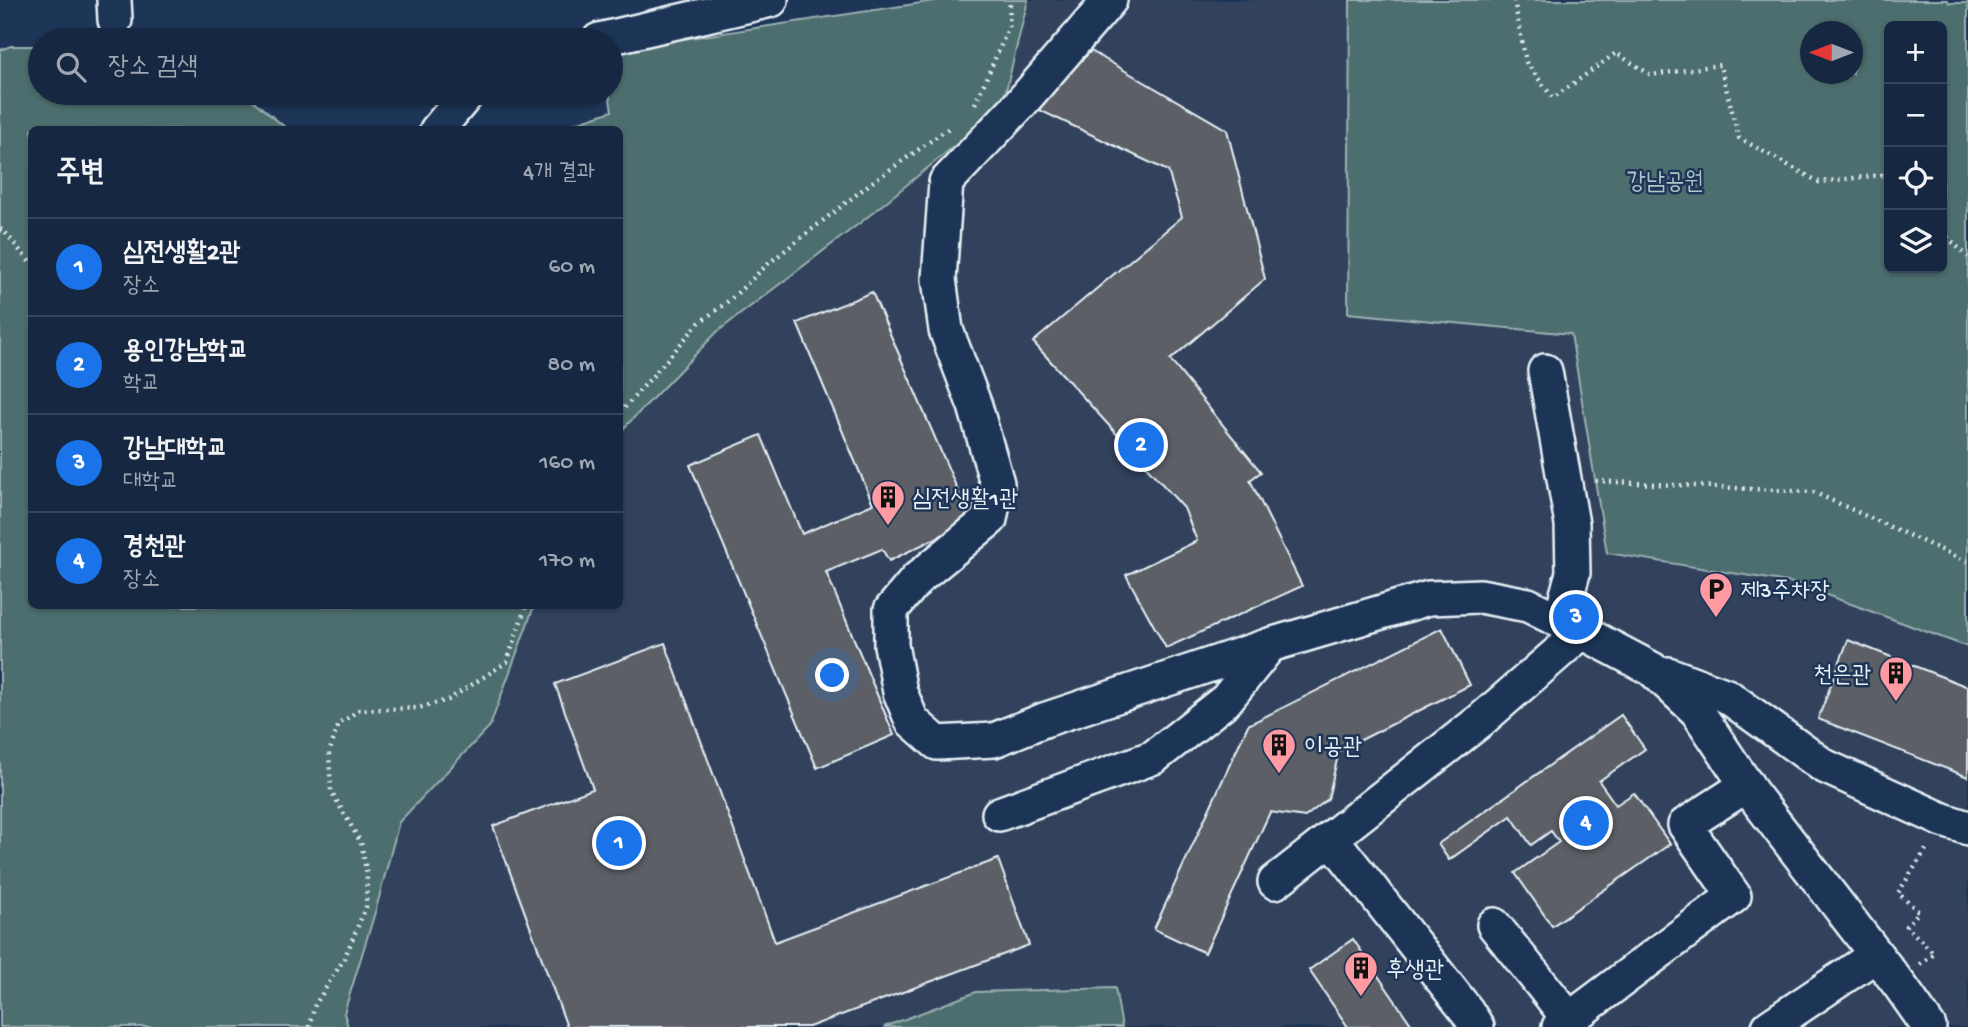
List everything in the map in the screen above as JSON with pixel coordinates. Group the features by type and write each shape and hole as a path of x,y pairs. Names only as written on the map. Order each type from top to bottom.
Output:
{"lane":[{"path":"623,34 771,0"},
{"path":"1111,0 1021,103 946,182 939,279 946,330 975,406 997,483 990,519 917,579 891,610 891,645 900,692 912,721 937,743 994,740 1058,715 1270,645 1429,598 1480,596 1528,605 1652,669 1727,696 1824,766 1956,824"},
{"path":"441,126 458,105"},
{"path":"1275,883 1480,720 1571,626 1572,524 1545,371"},
{"path":"999,814 1154,757 1226,700 1270,645"},
{"path":"1652,669 1698,711 1747,785 1929,1027"},
{"path":"1494,925 1564,1023 1734,896 1685,825 1747,785"},
{"path":"1331,838 1477,1027"},
{"path":"1769,1027 1876,955"}],"path":[{"path":"971,113 1009,27 1010,0"},
{"path":"1514,0 1527,62 1553,98 1616,53 1651,75 1720,65 1739,138 1819,182 1882,175 1884,177"},
{"path":"623,411 699,323 731,299 769,263 871,183 960,121"},
{"path":"0,229 28,260"},
{"path":"1947,237 1968,257"},
{"path":"1564,479 1813,492 1968,562"},
{"path":"309,1027 315,1004 344,959 366,907 367,875 361,843 331,791 329,754 340,724 359,710 418,708 447,700 457,694 507,662 525,609"},
{"path":"1927,975 1919,965 1934,953 1906,926 1919,912 1898,893 1920,862 1956,824"}],"shaded area":[{"path":"1028,0 1350,0 1348,313 1571,334 1608,553 1794,583 1968,647 1968,1027 1122,1027 1114,988 976,992 884,1027 348,1027 344,1013 399,822 490,726 533,609 623,609 623,429 717,332 865,219 1002,107"}],"green space":[{"path":"941,0 1028,0 1002,107 865,219 717,332 623,429 623,126 567,126 612,111 611,105 623,105 623,48"},
{"name":"강남공원","path":"1350,0 1948,0 1949,3 1968,3 1968,647 1794,583 1607,553 1571,334 1348,313"},
{"path":"11,46 28,46 28,105 258,105 283,126 28,126 28,609 533,609 490,726 399,822 344,1013 348,1027 0,1027 0,50"},
{"path":"1115,988 1122,1027 884,1027 976,992"}],"building":[{"path":"1091,51 1227,130 1265,279 1170,360 1261,472 1250,480 1302,586 1166,648 1126,575 1197,541 1184,508 1033,342 1182,217 1168,171 1033,107"},
{"name":"심전생활1관","path":"872,292 971,521 889,561 882,549 826,572 894,735 817,768 690,465 761,435 802,534 873,504 797,323"},
{"name":"이공관","path":"1442,628 1470,685 1339,751 1328,799 1305,817 1270,812 1205,953 1154,929 1248,725"},
{"name":"천은관","path":"1848,640 1968,687 1968,777 1818,719"},
{"path":"665,643 775,942 998,859 1029,945 809,1027 567,1027 493,826 593,789 555,684"},
{"path":"1621,715 1645,749 1599,781 1616,805 1634,793 1670,844 1552,926 1515,873 1559,842 1551,831 1531,845 1511,816 1449,860 1438,844"},
{"name":"후생관","path":"1353,939 1413,1027 1348,1027 1309,970"}],"place":[{"name":"용인강남학교","path":"1141,445"},
{"name":"심전생활1관","path":"888,527"},
{"name":"강남대학교","path":"1576,617"},
{"name":"제3주차장","path":"1716,619"},
{"name":"천은관","path":"1896,703"},
{"name":"이공관","path":"1279,775"},
{"name":"경천관","path":"1586,823"},
{"name":"심전생활2관","path":"619,843"},
{"name":"후생관","path":"1361,998"}]}
